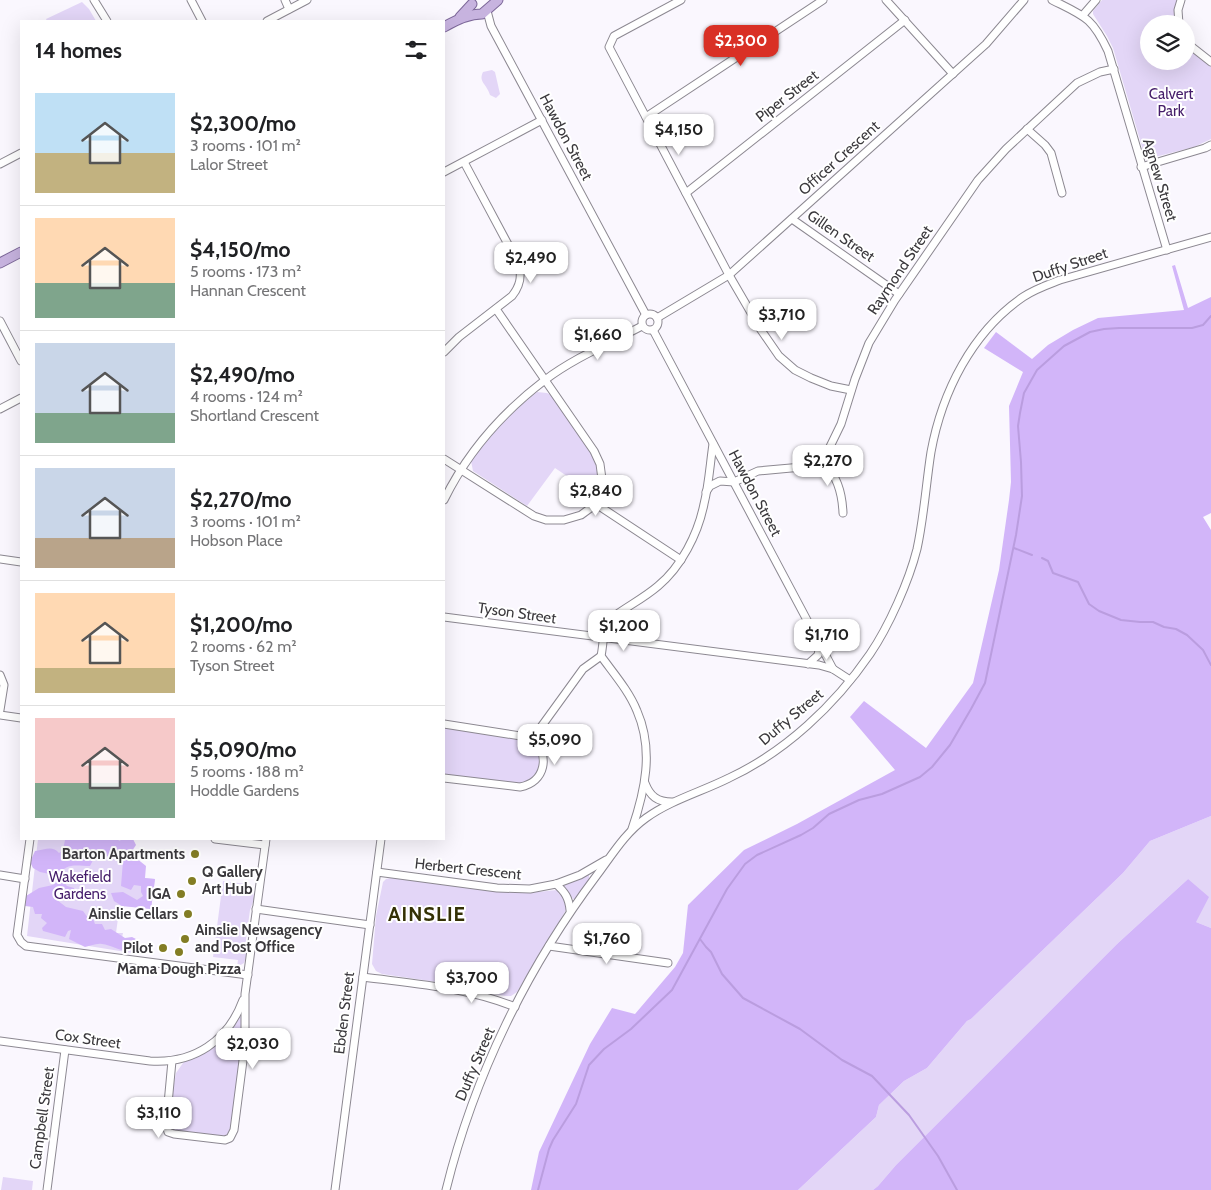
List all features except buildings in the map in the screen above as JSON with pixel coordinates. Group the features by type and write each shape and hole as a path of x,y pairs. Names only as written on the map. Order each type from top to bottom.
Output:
{"main road":[{"path":"445,26 479,6 498,0"},
{"path":"0,263 20,253"}],"street":[{"path":"94,0 107,20"},
{"path":"191,0 201,20"},
{"path":"285,0 289,9"},
{"path":"269,20 307,0"},
{"path":"681,0 614,36 609,47 729,275 761,330 780,356 795,370 831,386 851,390"},
{"path":"646,117 823,0"},
{"path":"886,0 953,74"},
{"name":"Officer Crescent","path":"657,318 729,275 986,44 1024,0"},
{"name":"Agnew Street","path":"1052,0 1083,15 1096,26 1108,51 1167,250"},
{"path":"1083,15 1096,0"},
{"path":"1178,15 1181,0"},
{"name":"Hawdon Street","path":"479,6 646,315"},
{"name":"Piper Street","path":"686,193 905,20"},
{"path":"1195,49 1211,62"},
{"name":"Raymond Street","path":"824,459 841,424 851,390 869,343 899,294 978,180 1006,149 1077,83 1100,72 1114,69"},
{"path":"445,172 542,120"},
{"path":"1027,129 1051,153 1062,193"},
{"path":"1141,166 1211,145"},
{"path":"0,164 20,154"},
{"path":"445,351 459,337 496,309 517,290 521,278 519,265 464,162"},
{"name":"Gillen Street","path":"792,219 899,294"},
{"name":"Duffy Street","path":"446,1190 452,1164 474,1099 515,1007 570,911 632,829 647,817 672,802 730,778 770,754 812,721 850,680 878,640 899,598 916,551 926,500 931,454 942,410 951,386 982,336 1002,314 1024,296 1041,287 1211,237"},
{"path":"445,460 534,516 546,520 564,520 581,514 596,504 602,479 600,464 594,451 496,309"},
{"path":"652,314 657,318 658,325 653,330 647,330 642,326 641,321 646,315 652,314"},
{"path":"0,321 20,360"},
{"path":"445,498 459,468 512,408 545,380 642,326"},
{"name":"Hawdon Street","path":"653,330 833,669"},
{"path":"0,409 20,399"},
{"path":"533,738 583,669 601,656 605,629 609,620 645,597 660,584 681,560 697,528 704,506 713,444"},
{"path":"706,492 710,486 718,482 734,482 758,471 802,467 824,459 837,479 843,512"},
{"path":"596,504 681,560"},
{"path":"0,559 20,562"},
{"name":"Tyson Street","path":"445,617 808,664 833,669 850,680"},
{"path":"808,664 818,655 820,645"},
{"path":"601,656 628,694 638,712 646,747 645,782 632,829"},
{"path":"0,675 4,685 0,710"},
{"path":"0,715 20,718"},
{"path":"445,724 533,738 543,753 544,766 530,784 520,788 445,778"},
{"path":"645,782 653,797 659,801 672,802"},
{"path":"30,840 18,935 21,942 26,946 248,975"},
{"path":"172,1061 166,1125 168,1132 225,1140 230,1138 234,1130 245,1044 245,994 265,842 232,840"},
{"name":"Ebden Street","path":"335,1190 381,840"},
{"name":"Herbert Crescent","path":"377,872 514,890 556,884 580,875 609,859"},
{"path":"0,875 25,878"},
{"path":"556,884 567,895 570,901 570,911"},
{"path":"256,909 370,925"},
{"path":"549,946 668,963"},
{"path":"363,977 460,990 515,1007"},
{"name":"Cox Street","path":"0,1041 150,1061 172,1061 194,1054 209,1045 223,1033 238,1012 245,994"},
{"path":"223,1033 237,1035 245,1044"},
{"name":"Campbell Street","path":"47,1190 65,1050"}],"green space":[{"name":"Calvert Park","path":"1102,0 1177,0 1174,15 1140,15 1140,70 1195,70 1195,53 1211,66 1211,139 1194,147 1151,158 1145,157 1113,48 1093,11"},
{"path":"82,2 95,20 46,20"},
{"path":"492,70 495,72 500,94 496,98 490,95 482,81 483,72"},
{"path":"537,392 553,396 587,444 599,469 595,495 555,468 527,506 473,471 471,461 486,442 510,416"},
{"path":"445,728 527,740 532,743 539,750 541,759 538,773 533,779 521,784 445,775"},
{"path":"1211,816 1211,928 1196,922 1188,879 1117,944 873,1190 798,1190 876,1117 879,1105 904,1081 927,1068 967,1021 1123,873 1150,841"},
{"name":"Wakefield Gardens","path":"38,840 131,840 128,866 143,878 155,879 151,909 125,906 123,911 119,911 116,933 123,933 122,938 133,944 132,953 27,936"},
{"path":"589,874 589,880 575,899 573,899 564,885"},
{"path":"395,877 502,891 528,893 557,890 564,898 566,910 517,992 511,996 450,984 382,974 376,971 372,964 376,916 383,882 386,879"},
{"path":"223,881 246,884 253,891 254,899 250,910 246,939 246,957 244,963 237,967 238,960 213,957"},
{"path":"242,1015 242,1047 230,1134 225,1137 171,1131 169,1127 170,1105 176,1073 188,1059 201,1055 224,1038"},
{"path":"3,1177 33,1181 32,1190 1,1190"}],"shaded area":[{"path":"1175,265 1188,308 1211,297 1211,513 1203,517 1211,530 1211,816 1150,841 1123,873 967,1021 927,1068 904,1081 879,1105 876,1117 798,1190 531,1190 539,1152 590,1044 612,1008 635,1014 675,967 683,953 688,905 744,850 797,824 895,770 850,717 864,701 926,748 973,683 999,570 1009,500 1011,482 1009,406 1023,372 984,348 996,332 1032,359 1048,345 1098,318 1184,310 1172,266"},
{"path":"65,840 134,840 136,845 125,857 136,858 146,866 145,878 155,879 151,909 122,906 114,901 111,893 123,892 137,900 143,896 141,886 134,885 131,890 121,886 123,861 116,854 93,860 90,866 76,865 68,867 59,876 40,872 33,868 30,862 35,851 54,849 59,853 63,850"},
{"path":"61,879 67,886 74,888 74,896 69,899 57,897 57,900 66,907 83,911 88,918 93,919 95,924 102,924 105,930 111,929 125,938 132,937 138,940 138,947 134,950 125,951 100,944 85,947 69,939 71,930 68,931 65,937 43,931 42,928 47,923 41,918 42,914 35,914 33,907 25,906 26,896 39,888 53,885"},
{"path":"1188,879 1209,897 1196,922 1211,928 1211,1190 873,1190 1117,944"}],"waterway":[{"path":"538,1190 549,1149 576,1104 589,1065 604,1049 631,1029 672,990 727,889 745,864 757,855 813,828 829,814 859,800 882,794 920,777 932,767 950,745 985,683 1016,535 1022,496 1018,426 1020,413 1024,393 1037,370 1064,346 1090,332 1119,328 1192,328 1203,325 1211,316"},
{"path":"1014,548 1032,555"},
{"path":"1042,558 1048,561 1053,573 1078,582 1089,604 1099,611 1121,620 1153,622 1164,627 1176,629 1187,635 1203,650 1211,665"},
{"path":"700,939 711,952 722,974 743,998 800,1029 842,1060 872,1076 909,1115 938,1156 957,1190"}],"place":[{"name":"Barton Apartments","path":"195,854"},
{"name":"Q Gallery Art Hub","path":"192,881"},
{"name":"IGA","path":"181,894"},
{"name":"Ainslie Cellars","path":"188,914"},
{"name":"Ainslie Newsagency and Post Office","path":"185,939"},
{"name":"Pilot","path":"163,948"},
{"name":"Mama Dough Pizza","path":"179,952"}],"district":[{"name":"AINSLIE","path":"427,914"}]}
